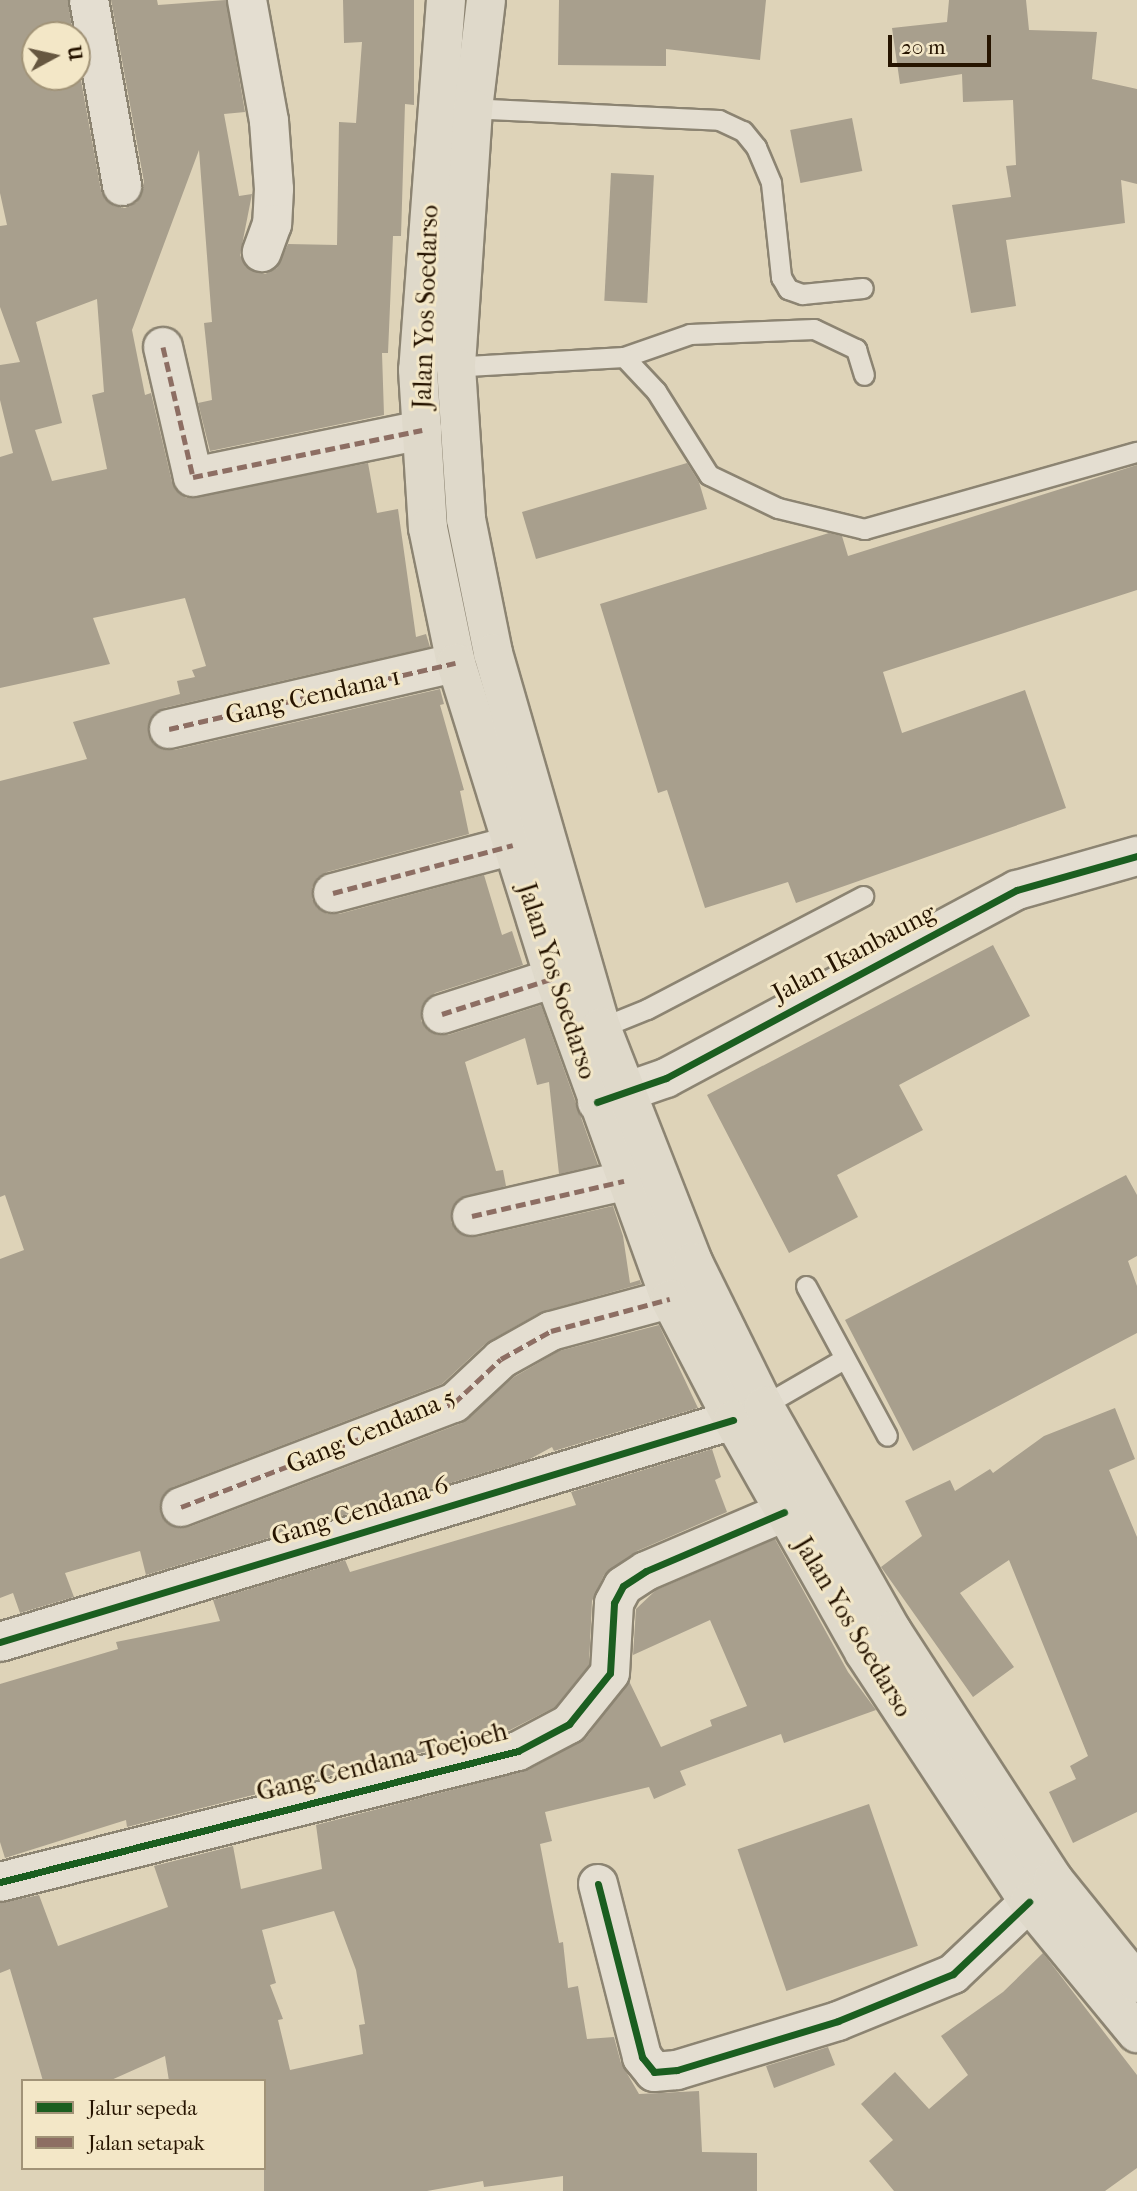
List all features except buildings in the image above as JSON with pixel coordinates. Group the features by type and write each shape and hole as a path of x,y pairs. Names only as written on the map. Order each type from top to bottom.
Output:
{"highway":[{"name":"Jalan Yos Soedarso","path":"446,0 455,108 456,367 466,519 493,653 588,1032 610,1098 692,1262 784,1511 864,1652 1029,1902 1137,2034"},
{"name":"Jalan Yos Soedarso","path":"486,0 455,108 418,370 428,528 456,663 554,978 588,1032"},
{"name":"Jalan Yos Soedarso","path":"610,1098 624,1181 670,1299 748,1413 1053,1879 1137,1983"}],"street":[{"path":"89,0 122,186"},
{"path":"247,0 269,121 274,189 272,224 262,252"},
{"path":"163,347 193,477 422,430"},
{"name":"Gang Cendana 1","path":"169,729 456,663"},
{"path":"334,893 513,845"},
{"name":"Jalan Ikanbaung","path":"610,1098 666,1078 1017,890 1137,856"},
{"path":"442,1014 554,978"},
{"path":"472,1216 624,1181"},
{"name":"Gang Cendana 5","path":"181,1507 454,1402 501,1359 551,1331 670,1299"},
{"name":"Gang Cendana 6","path":"0,1642 748,1413"},
{"name":"Gang Cendana Toejoeh","path":"0,1882 518,1751 569,1724 610,1673 614,1603 623,1586 646,1571 784,1511"},
{"path":"598,1884 642,2057 654,2072 677,2070 838,2021 953,1974 1029,1902"}],"lane":[{"path":"455,108 719,120 743,131 761,159 771,183 781,277 788,289 802,294 863,288"},
{"path":"418,370 624,358 690,334 814,329 856,349 864,376"},
{"path":"624,358 656,391 709,475 778,508 864,529 1137,452"},
{"path":"588,1032 647,1009 863,896"},
{"path":"806,1286 887,1436"},
{"path":"748,1413 844,1359"}],"marked path":[{"path":"163,347 193,477 422,430"},
{"path":"169,729 456,663"},
{"path":"333,893 513,845"},
{"path":"442,1014 554,978"},
{"path":"472,1216 624,1181"},
{"path":"181,1507 454,1403 501,1359 551,1331 670,1299"}],"cycle path":[{"path":"597,1102 666,1078 1017,890 1137,856"},
{"path":"0,1642 733,1420"},
{"path":"0,1882 518,1751 569,1724 610,1673 614,1603 623,1586 646,1571 784,1512"},
{"path":"598,1884 642,2057 654,2072 677,2070 838,2021 953,1974 1029,1902"}]}
